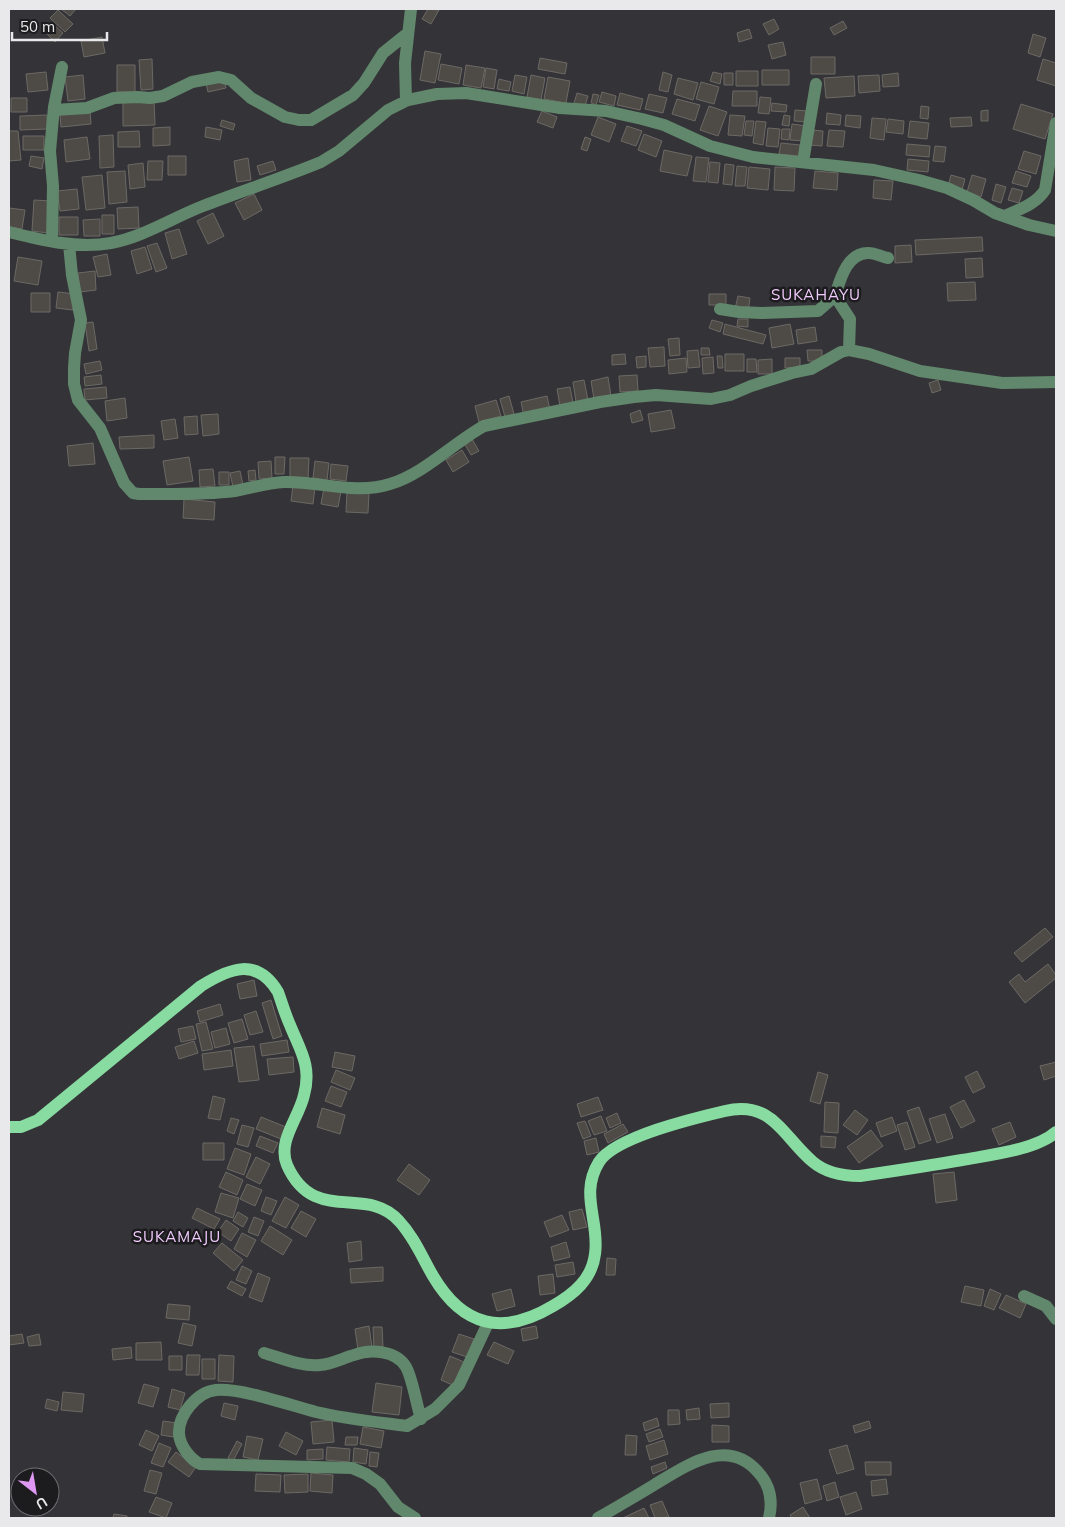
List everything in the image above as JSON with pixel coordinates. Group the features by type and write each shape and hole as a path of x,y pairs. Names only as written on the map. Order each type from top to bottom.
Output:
{"main road":[{"path":"9,1128 21,1128 38,1120 213,978 238,970 250,969 261,972 278,992 306,1066 305,1094 286,1138 285,1149 285,1161 298,1185 309,1194 318,1198 377,1206 386,1210 394,1216 411,1237 433,1276 450,1300 462,1311 488,1323 518,1320 533,1315 549,1308 579,1288 593,1265 596,1252 596,1240 589,1200 590,1185 594,1172 599,1161 609,1152 645,1134 727,1111 754,1110 778,1124 806,1155 822,1168 846,1176 860,1176 988,1155 1047,1140 1056,1132"}],"street":[{"path":"406,101 405,64 411,9"},
{"path":"54,110 87,108 114,98 163,96 192,82 219,77 231,80 251,98 285,117 311,120 353,95 383,53 408,33"},
{"path":"52,241 53,186 50,151 54,110 62,66"},
{"path":"804,162 816,84"},
{"path":"9,232 68,244 100,244 129,238 202,207 321,162 339,151 388,110 406,101 437,94 466,93 560,108 606,111 664,125 710,146 753,157 874,170 920,180 947,188 995,213 1029,225 1056,231"},
{"path":"1005,216 1032,204 1045,190 1056,124"},
{"path":"68,244 81,320 74,368 74,384 78,400 100,428 109,453 124,483 133,493 139,494 206,493 281,482 306,482 361,489 391,484 408,476 484,426 600,402 634,397 656,395 711,399 730,395 751,386 784,376 811,370 841,352 849,350 870,354 920,371 1002,383 1056,382"},
{"path":"720,309 762,313 818,311 835,296 840,277 856,256 866,253 888,258"},
{"path":"835,296 850,319 849,350"},
{"path":"1024,1296 1046,1306 1056,1318"},
{"path":"415,1518 398,1507 380,1484 366,1474 352,1468 200,1464 191,1459 179,1434 182,1422 188,1408 202,1395 214,1390 233,1390 319,1413 407,1426 435,1409 459,1386 488,1323"},
{"path":"264,1353 307,1364 319,1365 355,1354 375,1352 393,1355 401,1360 407,1368 421,1419"},
{"path":"598,1518 690,1464 719,1455 742,1459 754,1467 762,1476 769,1488 771,1498 770,1518"}],"building":[{"path":"61,9 76,9 70,16"},
{"path":"428,9 439,10 431,24 422,19"},
{"path":"58,10 73,24 65,32 50,18"},
{"path":"774,19 779,29 769,35 763,24"},
{"path":"843,21 847,28 834,35 830,28"},
{"path":"52,23 63,33 55,42 44,31"},
{"path":"749,29 752,38 739,42 737,33"},
{"path":"1033,34 1046,38 1040,57 1028,53"},
{"path":"102,37 105,53 84,57 81,41"},
{"path":"783,42 786,55 772,59 768,45"},
{"path":"425,51 441,54 435,83 420,80"},
{"path":"811,57 835,57 835,74 811,74"},
{"path":"540,58 567,63 565,74 538,69"},
{"path":"152,59 153,89 141,90 139,60"},
{"path":"1043,59 1056,63 1056,86 1037,80"},
{"path":"441,64 462,68 459,84 438,80"},
{"path":"117,65 135,65 135,92 117,92"},
{"path":"466,65 485,68 481,88 463,85"},
{"path":"486,68 497,70 494,89 483,87"},
{"path":"762,70 789,70 789,85 762,85"},
{"path":"736,71 758,71 758,86 736,86"},
{"path":"46,72 48,90 28,92 26,74"},
{"path":"663,72 672,75 668,92 659,90"},
{"path":"713,72 722,74 720,84 710,81"},
{"path":"724,73 733,73 733,85 724,85"},
{"path":"898,73 899,86 883,87 882,75"},
{"path":"83,75 85,99 68,101 65,77"},
{"path":"515,75 527,77 524,94 512,91"},
{"path":"531,75 545,78 541,100 527,97"},
{"path":"879,75 880,91 859,93 858,76"},
{"path":"854,76 855,96 826,98 824,78"},
{"path":"548,77 570,81 566,103 544,99"},
{"path":"678,78 698,83 693,100 674,94"},
{"path":"224,79 226,88 208,92 206,83"},
{"path":"499,79 511,82 509,91 497,89"},
{"path":"701,82 719,87 714,104 696,99"},
{"path":"733,91 757,91 757,106 732,106"},
{"path":"602,92 616,96 614,106 599,102"},
{"path":"577,93 588,96 585,106 574,103"},
{"path":"620,93 643,99 640,110 617,105"},
{"path":"593,94 599,95 596,105 591,103"},
{"path":"649,94 667,98 663,113 645,109"},
{"path":"760,97 771,98 769,114 758,113"},
{"path":"11,98 27,98 27,112 11,112"},
{"path":"677,99 700,105 695,121 672,114"},
{"path":"123,100 154,100 155,125 123,126"},
{"path":"772,103 787,105 786,112 771,111"},
{"path":"1021,104 1053,114 1045,139 1013,129"},
{"path":"709,106 727,112 718,136 700,130"},
{"path":"921,106 929,107 928,119 920,118"},
{"path":"795,110 807,111 806,122 794,121"},
{"path":"988,110 988,121 981,121 981,111"},
{"path":"90,111 91,124 61,127 60,115"},
{"path":"542,111 557,117 553,128 537,122"},
{"path":"827,113 841,115 840,125 826,124"},
{"path":"47,115 47,129 20,130 20,116"},
{"path":"730,115 745,116 742,136 728,135"},
{"path":"784,115 790,116 789,126 782,125"},
{"path":"846,115 861,116 860,128 845,126"},
{"path":"598,117 616,124 609,142 591,135"},
{"path":"971,117 972,126 951,127 950,118"},
{"path":"872,118 886,119 884,140 870,138"},
{"path":"888,119 904,121 903,134 886,132"},
{"path":"222,120 235,124 233,130 220,126"},
{"path":"746,121 754,121 752,136 744,135"},
{"path":"756,121 766,122 763,145 753,143"},
{"path":"910,121 929,123 927,139 908,137"},
{"path":"792,124 807,126 806,141 790,140"},
{"path":"627,126 642,131 636,146 621,141"},
{"path":"170,127 170,145 153,146 153,128"},
{"path":"206,127 222,130 220,140 205,137"},
{"path":"768,128 780,129 778,147 766,146"},
{"path":"782,129 790,129 789,140 781,139"},
{"path":"811,130 823,131 822,146 810,145"},
{"path":"829,130 845,131 843,147 827,146"},
{"path":"9,131 18,131 21,160 9,161"},
{"path":"139,131 140,147 118,147 118,132"},
{"path":"644,134 662,141 656,157 638,150"},
{"path":"113,135 114,167 100,168 99,136"},
{"path":"23,136 44,136 44,150 23,150"},
{"path":"87,137 90,159 66,162 64,140"},
{"path":"585,137 591,139 587,151 581,149"},
{"path":"781,143 800,145 799,156 779,154"},
{"path":"907,144 930,146 929,157 906,155"},
{"path":"935,146 946,147 944,162 933,161"},
{"path":"664,150 692,156 687,176 660,171"},
{"path":"1024,151 1041,156 1036,174 1018,169"},
{"path":"31,156 44,158 42,169 29,166"},
{"path":"168,156 186,156 186,175 168,175"},
{"path":"696,157 709,158 706,182 693,181"},
{"path":"248,158 251,180 237,182 234,161"},
{"path":"908,159 929,161 928,172 907,170"},
{"path":"148,161 163,161 162,180 147,180"},
{"path":"273,161 276,170 260,175 257,166"},
{"path":"710,162 720,163 718,183 708,182"},
{"path":"143,163 145,187 130,189 128,165"},
{"path":"725,164 734,165 732,185 723,184"},
{"path":"737,166 747,167 745,186 735,186"},
{"path":"749,167 770,169 768,190 747,188"},
{"path":"775,167 795,168 794,191 774,190"},
{"path":"125,171 127,202 109,204 107,172"},
{"path":"815,171 838,173 837,190 813,188"},
{"path":"1016,171 1031,176 1027,187 1012,183"},
{"path":"102,175 105,208 86,210 82,177"},
{"path":"951,175 965,179 962,190 948,186"},
{"path":"972,175 986,179 981,197 967,192"},
{"path":"874,180 893,181 891,200 873,198"},
{"path":"996,184 1006,187 1001,203 992,200"},
{"path":"1012,188 1023,191 1019,203 1008,200"},
{"path":"77,189 79,209 60,211 57,191"},
{"path":"254,194 262,210 244,220 235,203"},
{"path":"34,200 51,201 48,233 32,231"},
{"path":"138,207 139,228 118,229 117,208"},
{"path":"9,208 25,210 22,229 9,227"},
{"path":"213,213 224,236 208,244 197,221"},
{"path":"102,215 114,215 114,234 102,234"},
{"path":"59,217 78,217 78,235 59,235"},
{"path":"100,219 100,236 84,236 83,220"},
{"path":"179,229 187,254 172,259 165,233"},
{"path":"982,237 983,251 916,255 915,240"},
{"path":"157,243 167,268 156,272 147,246"},
{"path":"911,245 912,262 895,263 895,246"},
{"path":"145,247 152,269 137,274 131,251"},
{"path":"107,254 111,275 98,277 93,257"},
{"path":"18,257 42,261 38,285 14,281"},
{"path":"982,258 983,277 966,278 965,259"},
{"path":"95,271 96,290 80,292 78,273"},
{"path":"975,282 976,300 948,301 947,283"},
{"path":"58,292 75,294 73,310 56,308"},
{"path":"31,293 50,293 50,312 31,312"},
{"path":"709,294 726,294 726,305 709,305"},
{"path":"738,296 750,298 748,312 735,309"},
{"path":"738,319 748,319 748,327 737,326"},
{"path":"712,320 723,323 720,332 709,328"},
{"path":"93,322 97,349 89,351 85,323"},
{"path":"725,324 766,335 763,344 723,334"},
{"path":"790,324 794,344 772,348 769,328"},
{"path":"815,327 817,341 798,344 796,330"},
{"path":"679,338 680,355 670,356 668,339"},
{"path":"664,347 665,366 650,367 648,348"},
{"path":"701,348 709,348 710,355 701,355"},
{"path":"698,350 700,367 688,368 687,351"},
{"path":"807,350 822,350 822,361 808,361"},
{"path":"625,354 626,364 612,365 612,355"},
{"path":"725,354 744,354 744,371 725,371"},
{"path":"646,356 646,367 637,368 636,357"},
{"path":"717,356 722,356 723,368 718,368"},
{"path":"713,357 714,373 703,374 702,358"},
{"path":"686,358 687,372 669,374 668,360"},
{"path":"785,358 800,358 800,367 785,368"},
{"path":"747,359 756,359 757,372 747,372"},
{"path":"772,359 772,374 758,374 758,360"},
{"path":"100,361 102,370 86,374 84,364"},
{"path":"101,375 102,384 85,386 84,377"},
{"path":"637,375 638,391 620,392 619,376"},
{"path":"608,377 611,396 594,399 591,381"},
{"path":"584,380 588,400 576,402 573,382"},
{"path":"938,380 941,390 932,393 929,383"},
{"path":"106,387 107,398 85,400 84,389"},
{"path":"570,387 573,403 560,406 557,389"},
{"path":"509,396 514,414 505,417 500,399"},
{"path":"547,396 550,410 524,416 521,402"},
{"path":"125,398 127,418 107,421 105,401"},
{"path":"496,400 501,416 479,422 475,406"},
{"path":"640,410 643,420 632,423 630,414"},
{"path":"671,410 675,428 651,432 648,414"},
{"path":"218,414 219,434 203,436 201,415"},
{"path":"197,416 198,434 185,435 184,417"},
{"path":"175,419 178,438 164,440 161,421"},
{"path":"154,435 154,448 120,449 119,437"},
{"path":"472,439 479,451 471,455 464,443"},
{"path":"93,443 95,464 69,466 67,446"},
{"path":"462,450 469,462 453,472 446,460"},
{"path":"189,457 193,481 167,485 163,461"},
{"path":"275,457 285,457 284,474 275,474"},
{"path":"290,458 309,458 308,478 290,477"},
{"path":"271,461 272,478 259,479 258,462"},
{"path":"315,461 329,463 327,480 313,478"},
{"path":"331,464 348,466 346,481 330,479"},
{"path":"213,469 215,486 200,487 199,470"},
{"path":"255,470 256,480 249,481 248,471"},
{"path":"240,471 243,485 233,487 230,473"},
{"path":"219,472 229,472 229,485 219,485"},
{"path":"293,485 315,487 313,504 291,501"},
{"path":"324,488 341,491 338,507 321,504"},
{"path":"347,492 369,493 368,513 346,512"},
{"path":"184,499 215,502 214,520 183,518"},
{"path":"1045,928 1053,937 1022,962 1014,953"},
{"path":"1048,964 1056,978 1025,1003 1009,982 1019,974 1025,982"},
{"path":"254,980 257,996 240,999 237,984"},
{"path":"271,1000 282,1036 273,1039 262,1003"},
{"path":"220,1004 223,1015 200,1022 197,1011"},
{"path":"256,1011 263,1032 250,1035 244,1015"},
{"path":"242,1019 248,1039 234,1043 228,1023"},
{"path":"206,1022 213,1049 202,1051 196,1024"},
{"path":"193,1026 196,1039 181,1042 178,1029"},
{"path":"226,1028 230,1044 215,1048 211,1032"},
{"path":"287,1040 289,1052 262,1056 260,1044"},
{"path":"194,1041 198,1053 179,1059 175,1047"},
{"path":"254,1046 259,1080 239,1082 234,1048"},
{"path":"231,1050 233,1066 204,1070 202,1054"},
{"path":"335,1052 355,1056 352,1071 332,1067"},
{"path":"293,1057 294,1072 269,1075 267,1059"},
{"path":"1056,1062 1056,1076 1044,1080 1040,1066"},
{"path":"336,1070 355,1078 350,1090 331,1082"},
{"path":"977,1071 985,1087 973,1093 965,1077"},
{"path":"818,1072 828,1075 820,1104 810,1101"},
{"path":"331,1086 347,1092 341,1107 325,1101"},
{"path":"213,1096 225,1099 220,1120 208,1118"},
{"path":"598,1097 603,1110 581,1117 577,1104"},
{"path":"964,1100 975,1121 961,1128 950,1107"},
{"path":"825,1102 839,1103 838,1133 824,1132"},
{"path":"919,1107 931,1140 919,1144 907,1111"},
{"path":"322,1108 345,1115 340,1134 317,1127"},
{"path":"855,1110 868,1120 857,1135 843,1125"},
{"path":"617,1113 621,1123 610,1128 606,1118"},
{"path":"945,1114 953,1138 937,1143 929,1119"},
{"path":"601,1116 607,1131 594,1135 588,1121"},
{"path":"261,1117 286,1127 281,1139 256,1129"},
{"path":"892,1117 897,1131 881,1137 876,1123"},
{"path":"231,1118 239,1120 234,1134 227,1131"},
{"path":"585,1121 591,1136 583,1139 577,1123"},
{"path":"907,1122 915,1147 905,1150 897,1125"},
{"path":"1010,1122 1016,1137 999,1145 992,1129"},
{"path":"623,1124 628,1132 608,1143 604,1134"},
{"path":"242,1125 254,1128 248,1147 237,1144"},
{"path":"871,1130 883,1146 859,1163 847,1147"},
{"path":"260,1136 278,1143 273,1153 256,1146"},
{"path":"821,1136 836,1137 835,1148 821,1147"},
{"path":"596,1138 599,1152 587,1155 584,1141"},
{"path":"203,1143 224,1143 224,1160 203,1160"},
{"path":"235,1148 251,1154 244,1175 227,1169"},
{"path":"256,1157 270,1164 260,1184 246,1177"},
{"path":"409,1164 430,1180 419,1195 397,1180"},
{"path":"226,1172 243,1180 237,1195 219,1187"},
{"path":"954,1172 957,1200 936,1203 933,1174"},
{"path":"247,1184 262,1190 255,1206 240,1199"},
{"path":"221,1193 239,1198 233,1218 215,1212"},
{"path":"266,1197 277,1201 271,1215 261,1211"},
{"path":"285,1197 299,1205 286,1228 272,1221"},
{"path":"197,1208 220,1219 214,1229 192,1218"},
{"path":"582,1209 587,1227 573,1230 569,1212"},
{"path":"301,1211 316,1219 306,1237 291,1228"},
{"path":"238,1212 248,1218 243,1227 233,1221"},
{"path":"562,1215 569,1230 550,1237 544,1222"},
{"path":"254,1217 264,1221 258,1236 248,1232"},
{"path":"226,1220 239,1229 231,1241 218,1232"},
{"path":"270,1226 292,1240 283,1255 261,1241"},
{"path":"242,1233 256,1240 247,1257 234,1249"},
{"path":"361,1241 362,1260 349,1262 347,1243"},
{"path":"566,1242 570,1257 554,1261 551,1247"},
{"path":"222,1243 243,1260 234,1271 213,1253"},
{"path":"607,1258 616,1259 615,1275 606,1275"},
{"path":"573,1262 575,1274 557,1277 555,1265"},
{"path":"242,1266 252,1271 246,1284 236,1280"},
{"path":"383,1267 383,1281 351,1283 350,1269"},
{"path":"258,1273 270,1278 262,1302 249,1297"},
{"path":"553,1274 555,1293 540,1295 538,1276"},
{"path":"231,1281 246,1289 242,1296 227,1288"},
{"path":"965,1286 984,1290 981,1306 961,1302"},
{"path":"511,1289 515,1306 497,1311 492,1294"},
{"path":"990,1289 1001,1294 994,1310 984,1306"},
{"path":"1006,1295 1026,1304 1020,1318 999,1308"},
{"path":"168,1304 190,1306 189,1320 166,1318"},
{"path":"183,1323 196,1326 192,1346 178,1343"},
{"path":"369,1326 372,1347 358,1350 355,1329"},
{"path":"536,1326 538,1338 523,1341 521,1329"},
{"path":"373,1327 382,1327 383,1347 374,1348"},
{"path":"22,1334 24,1343 9,1345 9,1336"},
{"path":"39,1334 41,1345 29,1346 27,1337"},
{"path":"459,1334 474,1339 467,1357 452,1352"},
{"path":"161,1342 162,1360 136,1360 136,1343"},
{"path":"494,1342 514,1351 508,1364 487,1355"},
{"path":"131,1347 132,1358 113,1360 112,1349"},
{"path":"187,1355 200,1355 199,1375 186,1375"},
{"path":"219,1355 234,1356 233,1382 218,1381"},
{"path":"169,1356 182,1356 182,1370 169,1370"},
{"path":"450,1356 464,1362 455,1386 441,1380"},
{"path":"202,1359 215,1359 215,1379 202,1379"},
{"path":"376,1383 402,1387 399,1415 372,1412"},
{"path":"144,1384 159,1388 153,1407 138,1403"},
{"path":"172,1389 185,1393 180,1410 168,1407"},
{"path":"63,1392 84,1394 82,1412 61,1410"},
{"path":"47,1399 59,1402 57,1411 45,1408"},
{"path":"224,1403 238,1406 235,1420 221,1416"},
{"path":"729,1403 729,1417 711,1418 710,1404"},
{"path":"699,1408 700,1419 687,1420 686,1410"},
{"path":"668,1410 679,1410 680,1424 668,1425"},
{"path":"657,1418 659,1426 645,1431 643,1423"},
{"path":"332,1420 334,1442 313,1444 311,1422"},
{"path":"163,1421 177,1423 174,1437 161,1435"},
{"path":"869,1421 871,1428 855,1433 853,1426"},
{"path":"712,1425 729,1426 729,1442 712,1442"},
{"path":"363,1427 384,1431 381,1448 360,1444"},
{"path":"660,1429 663,1437 649,1442 646,1434"},
{"path":"146,1430 159,1436 152,1451 139,1445"},
{"path":"286,1432 303,1441 296,1455 279,1446"},
{"path":"626,1435 637,1436 636,1455 625,1455"},
{"path":"247,1436 263,1439 258,1460 243,1457"},
{"path":"346,1437 358,1437 357,1445 345,1445"},
{"path":"664,1440 668,1454 650,1460 646,1446"},
{"path":"237,1441 242,1444 233,1461 228,1458"},
{"path":"159,1443 171,1448 163,1467 151,1463"},
{"path":"847,1445 854,1469 837,1474 829,1450"},
{"path":"327,1447 350,1449 349,1462 326,1460"},
{"path":"354,1448 368,1450 366,1464 353,1462"},
{"path":"323,1449 323,1459 307,1460 307,1450"},
{"path":"176,1452 196,1467 189,1477 168,1462"},
{"path":"370,1452 379,1453 377,1467 369,1466"},
{"path":"665,1462 667,1468 653,1474 651,1467"},
{"path":"865,1462 891,1462 891,1475 866,1475"},
{"path":"150,1470 162,1473 156,1494 144,1491"},
{"path":"311,1473 333,1475 332,1493 310,1491"},
{"path":"256,1474 281,1475 280,1492 255,1491"},
{"path":"308,1474 308,1492 285,1493 284,1475"},
{"path":"817,1479 822,1499 805,1504 800,1483"},
{"path":"886,1479 888,1494 872,1496 871,1481"},
{"path":"835,1482 839,1497 827,1501 823,1486"},
{"path":"856,1492 862,1509 846,1515 840,1497"},
{"path":"156,1497 172,1503 166,1518 149,1512"},
{"path":"662,1501 669,1517 655,1518 650,1505"},
{"path":"803,1507 810,1518 792,1518 790,1515"},
{"path":"644,1508 649,1518 623,1518"},
{"path":"114,1514 127,1516 127,1518 113,1518"}],"district":[{"name":"SUKAHAYU","path":"816,294"},
{"name":"SUKAMAJU","path":"177,1236"}]}
